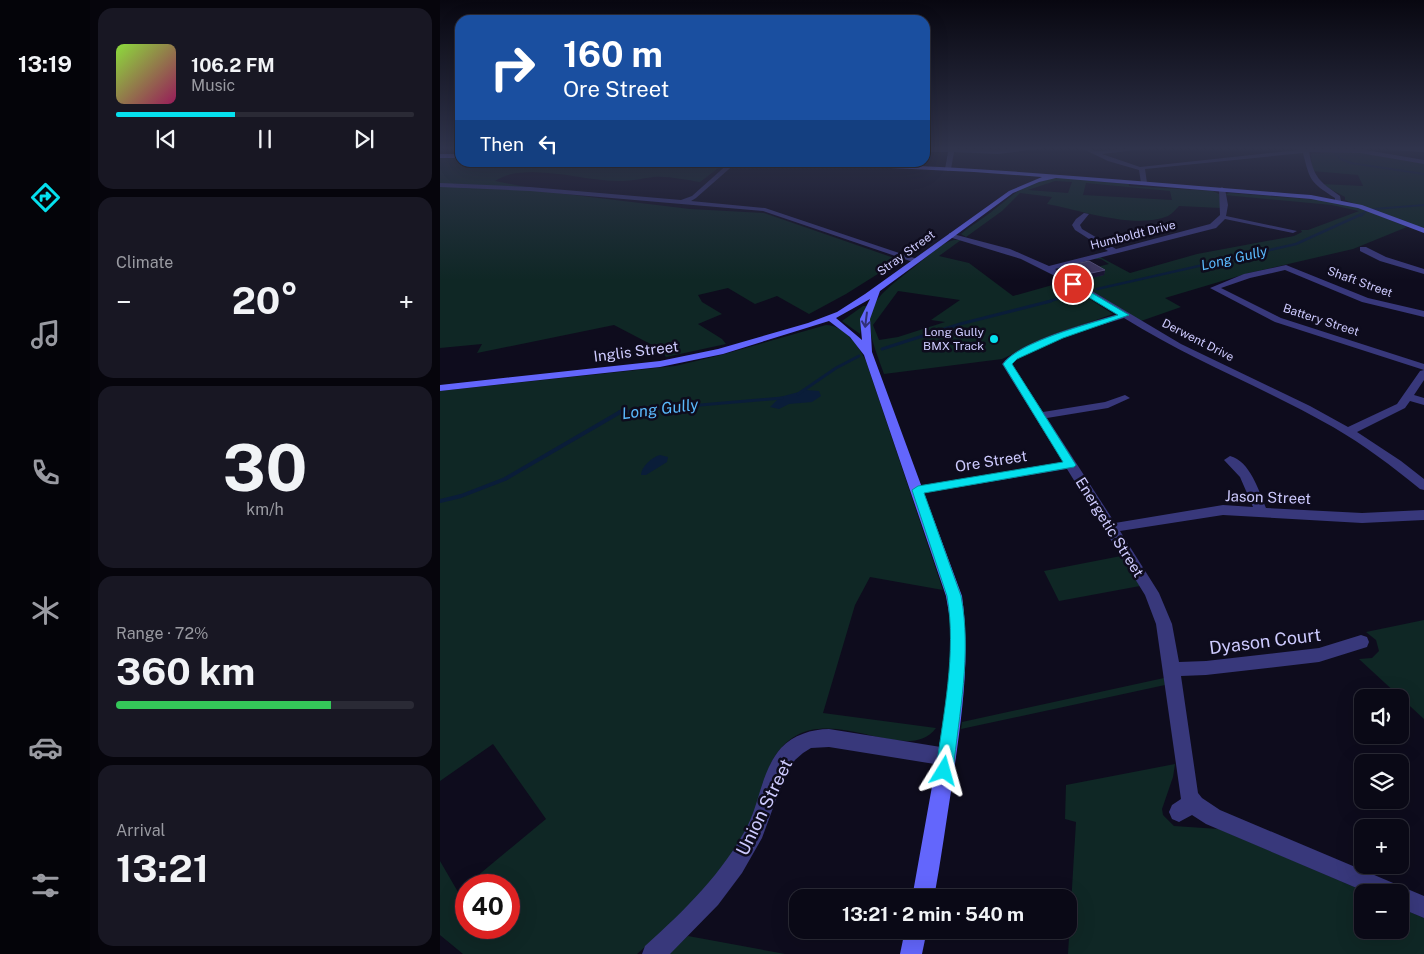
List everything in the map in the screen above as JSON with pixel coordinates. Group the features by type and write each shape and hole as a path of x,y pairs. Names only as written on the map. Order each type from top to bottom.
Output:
{"main road":[{"name":"Stray Street","path":"995,203 1005,192"},
{"name":"Stray Street","path":"830,318 879,289 995,203 1015,192"},
{"path":"1238,192 1338,201 1364,208 1424,231"},
{"path":"879,289 865,319 869,354 918,490 954,596 957,612 958,652 946,757 924,889"},
{"path":"830,318 853,335 869,354"},
{"name":"Inglis Street","path":"440,388 682,360 764,340 830,318"},
{"path":"911,954 914,939"}],"street":[{"path":"559,192 680,203 742,206 770,211 916,260"},
{"path":"680,203 694,197 700,192"},
{"path":"1222,192 1224,217 1293,230"},
{"path":"1331,192 1337,196 1338,201"},
{"path":"1086,214 1078,220 1077,228 1087,236 1114,251"},
{"name":"Humboldt Drive","path":"1046,269 1208,227 1220,222 1224,217"},
{"name":"Derwent Drive","path":"952,235 1018,254 1177,345 1309,408 1349,431 1424,486"},
{"path":"1363,250 1382,259 1424,272"},
{"name":"Battery Street","path":"1288,268 1255,274 1214,287 1278,320 1424,367"},
{"name":"Shaft Street","path":"1288,268 1365,300 1424,314"},
{"name":"Energetic Street","path":"1125,315 1060,336 1009,360 1008,366 1152,593 1164,624 1172,668 1187,789 1186,807 1371,884"},
{"path":"1349,431 1392,412 1409,397 1424,373"},
{"path":"1409,397 1424,402"},
{"path":"1040,416 1108,405 1125,398"},
{"path":"1230,460 1245,475 1261,511"},
{"name":"Ore Street","path":"918,490 1070,465"},
{"name":"Jason Street","path":"1111,528 1203,512 1261,511 1362,518 1424,515"},
{"name":"Dyason Court","path":"1172,668 1206,668 1319,655 1361,642"},
{"name":"Union Street","path":"653,954 714,893 738,861 755,830 776,773 786,756 805,741 822,737 946,757"},
{"path":"1409,901 1424,907"}],"green space":[{"path":"440,192 549,192 690,209 764,213 900,260 846,294 809,314 777,296 755,304 728,288 698,295 702,302 722,314 698,324 722,339 726,344 666,357 660,349 614,325 477,353 482,344 440,348"},
{"path":"1084,192 1083,195 1172,200 1170,192 1214,192 1219,194 1221,208 1179,206 1168,216 1154,220 1124,220 1047,204 1052,197 1020,193 1002,211 966,237 961,234 1015,193"},
{"path":"1335,192 1424,192 1424,229 1345,200 1345,197"},
{"path":"1229,193 1319,200 1356,206 1407,227 1353,249 1249,273 1165,298 1181,307 1141,321 1083,287 1094,283 1087,279 1104,274 1093,268 1109,264 1101,259 1093,259 1100,257 1130,273 1197,254 1294,236 1302,232 1301,230 1308,230 1359,211 1332,205 1225,195"},
{"path":"961,240 939,256 969,263 1013,296 1063,282 1113,314 1054,335 1002,359 884,374 872,338 870,325 870,314 875,303 896,282 932,252 948,242","holes":["898,291 960,300 931,320 945,322 898,337 879,340 873,325"]},
{"path":"1088,261 1093,268 1075,273 1080,277 1075,278 1079,281 1075,282 1057,271 1058,268"},
{"path":"863,306 867,306 860,334 842,321"},
{"path":"826,325 845,332 855,343 866,361 943,590 870,577 855,605 823,713 936,728 921,739 902,741 833,729 810,730 789,741 771,763 751,820 725,864 684,911 637,954 463,954 440,935 440,861 455,887 455,939 520,939 520,874 479,874 546,819 493,744 440,781 440,391 675,366"},
{"path":"1121,556 1140,586 1059,601 1044,571"},
{"path":"1424,620 1424,719 1409,705 1409,689 1392,689 1359,659 1372,658 1379,651 1376,640 1366,632"},
{"path":"1164,678 1165,685 961,729 962,722"},
{"path":"1175,764 1173,777 1162,809 1163,815 1174,826 1219,829 1354,887 1354,939 1409,939 1409,912 1424,918 1424,954 1068,954 1069,939 1077,939 1077,889 1072,889 1076,822 1065,819 1066,785"},
{"path":"688,936 785,954 668,954"}],"water":[{"path":"806,390 819,391 821,396 812,402 789,404 779,409 770,407 780,397"},
{"path":"660,455 668,457 667,462 646,475 641,475 641,472 648,463"}],"building":[{"path":"1089,261 1105,270 1087,274 1074,266 1078,265 1075,264"}],"waterway":[{"name":"Long Gully","path":"1374,209 1424,205"},
{"name":"Long Gully","path":"1361,216 1366,211"},
{"name":"Long Gully","path":"1097,289 1296,244 1362,214"},
{"name":"Long Gully","path":"1047,302 1073,294"},
{"name":"Long Gully","path":"882,349 960,324 1051,301"},
{"name":"Long Gully","path":"798,394 836,368 859,356"},
{"name":"Long Gully","path":"621,412 782,398"},
{"name":"Long Gully","path":"440,501 461,496 505,479 621,412"}],"place":[{"name":"Long Gully BMX Track","path":"994,339"}],"route":[{"path":"944,771 958,652 957,612 954,596 918,490 1070,465 1007,364 1013,357 1060,336 1125,315 1073,284"}]}
